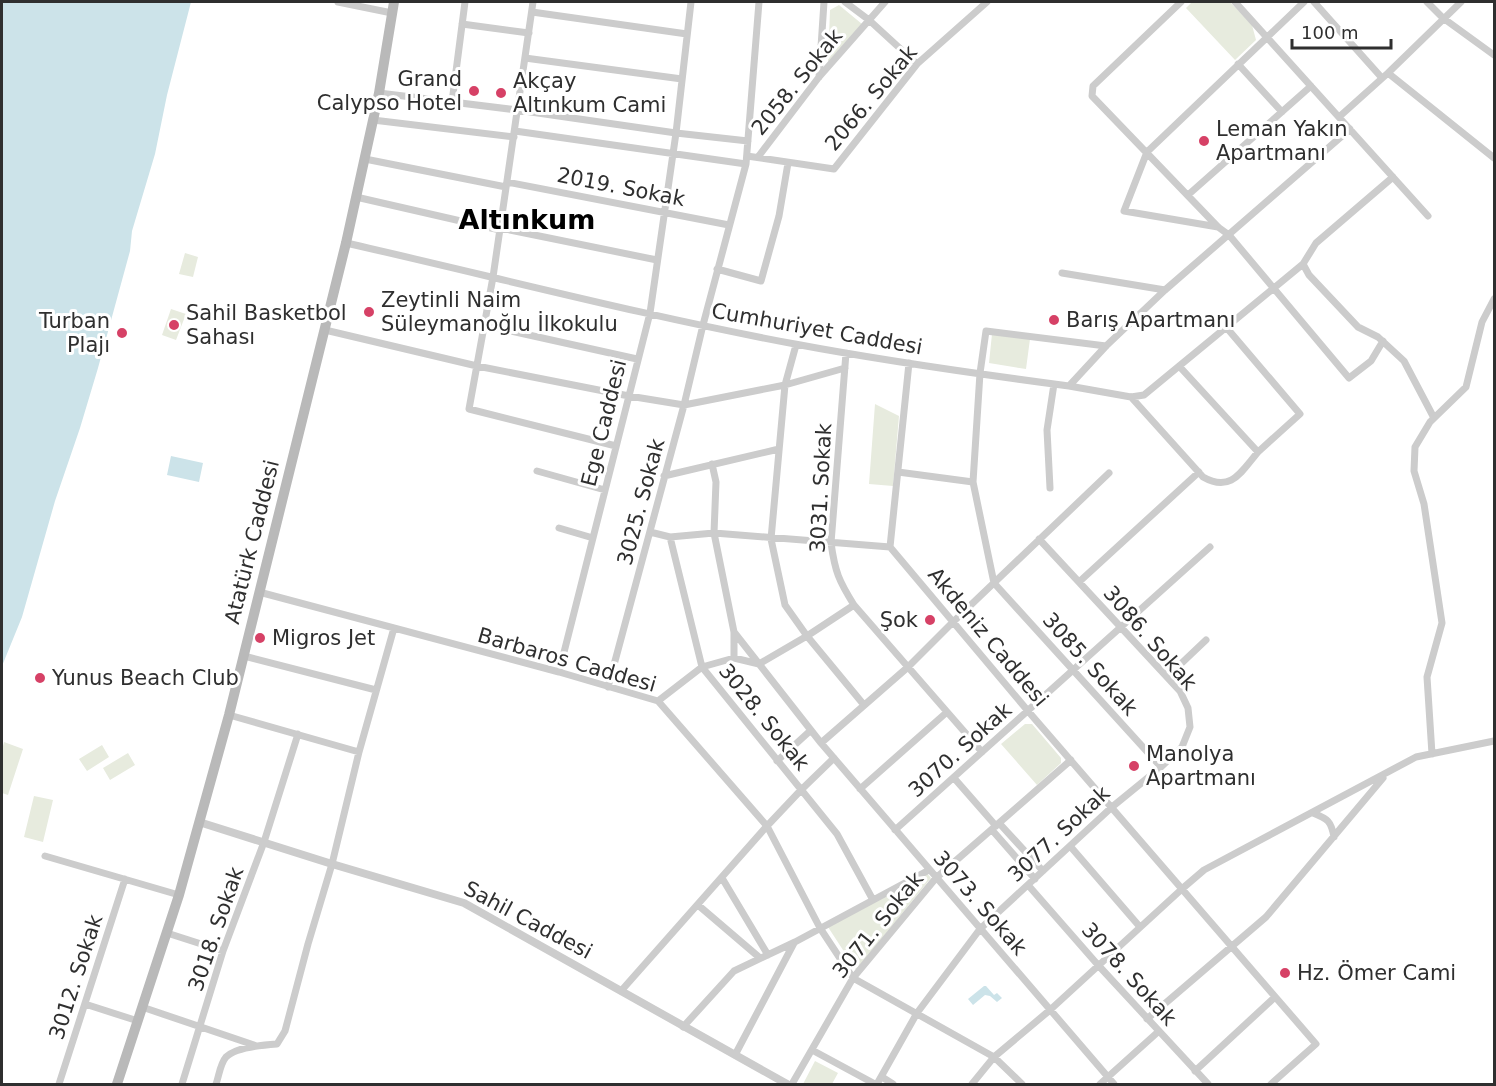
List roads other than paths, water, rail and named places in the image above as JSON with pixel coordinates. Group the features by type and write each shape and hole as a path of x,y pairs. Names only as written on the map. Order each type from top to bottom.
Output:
{"main road":[{"name":"Atatürk Caddesi","path":"117,1084 179,895 230,715 346,243 379,93 393,5"}],"street":[{"path":"338,2 393,5"},
{"path":"452,102 465,2"},
{"path":"533,2 493,277 469,409 616,446"},
{"name":"Ege Caddesi","path":"559,672 650,313 676,133 691,2"},
{"name":"3025. Sokak","path":"608,687 684,405 746,160 759,2"},
{"path":"819,77 824,2"},
{"path":"845,2 869,20 917,64"},
{"name":"2058. Sokak","path":"758,157 819,77 885,2"},
{"name":"2066. Sokak","path":"788,163 834,169 917,64 987,2"},
{"path":"1181,2 1093,86 1092,96 1218,227 1229,235 1349,378 1371,361 1383,341"},
{"path":"1235,2 1428,216"},
{"path":"1218,227 1124,211 1147,152 1304,2"},
{"path":"1314,2 1385,76 1494,158"},
{"path":"1427,2 1443,18 1494,55"},
{"path":"1339,117 1461,2"},
{"path":"532,12 687,34"},
{"path":"462,24 529,33"},
{"path":"525,58 682,79"},
{"path":"1238,64 1282,112"},
{"path":"1188,195 1311,86"},
{"path":"379,93 748,141"},
{"path":"373,120 514,134 672,154 746,160 758,157 788,163 778,216 761,281 717,269"},
{"path":"1069,386 1106,346 1165,290 1350,129"},
{"name":"2019. Sokak","path":"365,159 729,225"},
{"path":"1131,397 1144,395 1303,264 1316,243 1393,177"},
{"path":"356,197 500,229 657,260"},
{"name":"Cumhuriyet Caddesi","path":"346,243 703,326 796,345 1131,397"},
{"path":"1303,264 1309,275 1358,327 1378,337 1404,361 1434,418"},
{"path":"1062,273 1165,290"},
{"path":"1432,754 1427,677 1442,623 1424,504 1414,471 1415,447 1430,422 1466,387 1482,322 1494,299"},
{"path":"484,324 638,359"},
{"path":"1131,397 1203,477 1214,483 1225,483 1235,478 1258,452 1300,414 1227,327"},
{"path":"325,330 477,366 684,405 785,385 844,368"},
{"path":"994,583 973,482 980,373 986,332 1106,346"},
{"path":"796,345 785,385 771,539 785,605 807,636 864,705"},
{"name":"3031. Sokak","path":"846,352 831,543 833,563 839,581 854,605 982,752"},
{"path":"650,532 670,537 714,533 890,548 909,363"},
{"path":"1179,366 1258,452"},
{"path":"1050,488 1047,430 1054,384"},
{"path":"664,476 779,449"},
{"path":"712,464 716,483 714,533 734,632 734,658"},
{"path":"537,471 605,490"},
{"path":"898,472 973,482"},
{"path":"820,743 908,667 1109,472"},
{"path":"1079,582 1199,472"},
{"path":"559,528 593,538"},
{"name":"3028. Sokak","path":"670,537 702,667 837,834 873,900"},
{"name":"3086. Sokak","path":"1039,539 1180,691 1188,708 1190,727 1182,747 1161,767"},
{"name":"3070. Sokak","path":"895,830 1210,547"},
{"name":"Akdeniz Caddesi","path":"890,548 1316,1044 1270,1084"},
{"name":"3085. Sokak","path":"994,583 1161,767"},
{"name":"Barbaros Caddesi","path":"259,592 559,672 658,701 767,826 820,928 853,978 994,1057 1022,1084"},
{"path":"658,701 702,667 734,658 759,664 854,605"},
{"path":"216,1084 226,1057 254,1045 277,1044 285,1031 394,628"},
{"name":"3073. Sokak","path":"734,632 820,743 1114,1084"},
{"path":"1167,677 1206,640"},
{"path":"244,656 376,690"},
{"path":"860,789 947,712"},
{"path":"230,715 359,752"},
{"path":"777,760 810,730"},
{"name":"3018. Sokak","path":"182,1084 223,951 264,842 297,734"},
{"path":"972,1084 994,1057 1050,1010 1204,870 1416,758 1494,741"},
{"path":"621,991 767,826 834,758"},
{"name":"3071. Sokak","path":"792,1084 853,978 936,878 1071,760"},
{"name":"3077. Sokak","path":"876,1084 917,1013 980,929 1112,807 1161,767"},
{"path":"1147,1019 1266,917 1387,773"},
{"path":"954,778 996,826 1035,879"},
{"path":"1312,813 1325,818 1331,824 1334,837"},
{"name":"Sahil Caddesi","path":"199,822 464,903 787,1084"},
{"path":"996,826 1043,871"},
{"path":"1070,846 1140,927"},
{"path":"45,856 179,895"},
{"path":"683,1027 734,971 795,942 929,870"},
{"path":"722,878 768,955"},
{"name":"3012. Sokak","path":"59,1084 125,879"},
{"name":"3078. Sokak","path":"1028,885 1208,1084"},
{"path":"698,905 760,958"},
{"path":"167,933 223,951"},
{"path":"735,1054 795,942"},
{"path":"1195,1071 1275,997"},
{"path":"85,1004 138,1021"},
{"path":"142,1007 254,1045"},
{"path":"1100,1084 1158,1031"},
{"path":"812,1050 876,1084"},
{"path":"882,1077 893,1084"}],"water":[{"path":"2,2 191,2 167,95 155,154 132,231 130,251 98,368 55,501 22,617 2,666"},
{"path":"171,456 203,463 199,482 167,475"},
{"path":"984,986 994,995 997,993 1002,998 997,1002 985,995 973,1005 968,999"}],"place":[{"name":"Grand Calypso Hotel","path":"474,91"},
{"name":"Akçay Altınkum Cami","path":"501,93"},
{"name":"Leman Yakın Apartmanı","path":"1204,141"},
{"name":"Zeytinli Naim Süleymanoğlu İlkokulu","path":"369,312"},
{"name":"Barış Apartmanı","path":"1054,320"},
{"name":"Sahil Basketbol Sahası","path":"174,325"},
{"name":"Turban Plajı","path":"122,333"},
{"name":"Şok","path":"930,620"},
{"name":"Migros Jet","path":"260,638"},
{"name":"Yunus Beach Club","path":"40,678"},
{"name":"Manolya Apartmanı","path":"1134,766"},
{"name":"Hz. Ömer Cami","path":"1285,973"}],"district":[{"name":"Altınkum","path":"527,220"}]}
